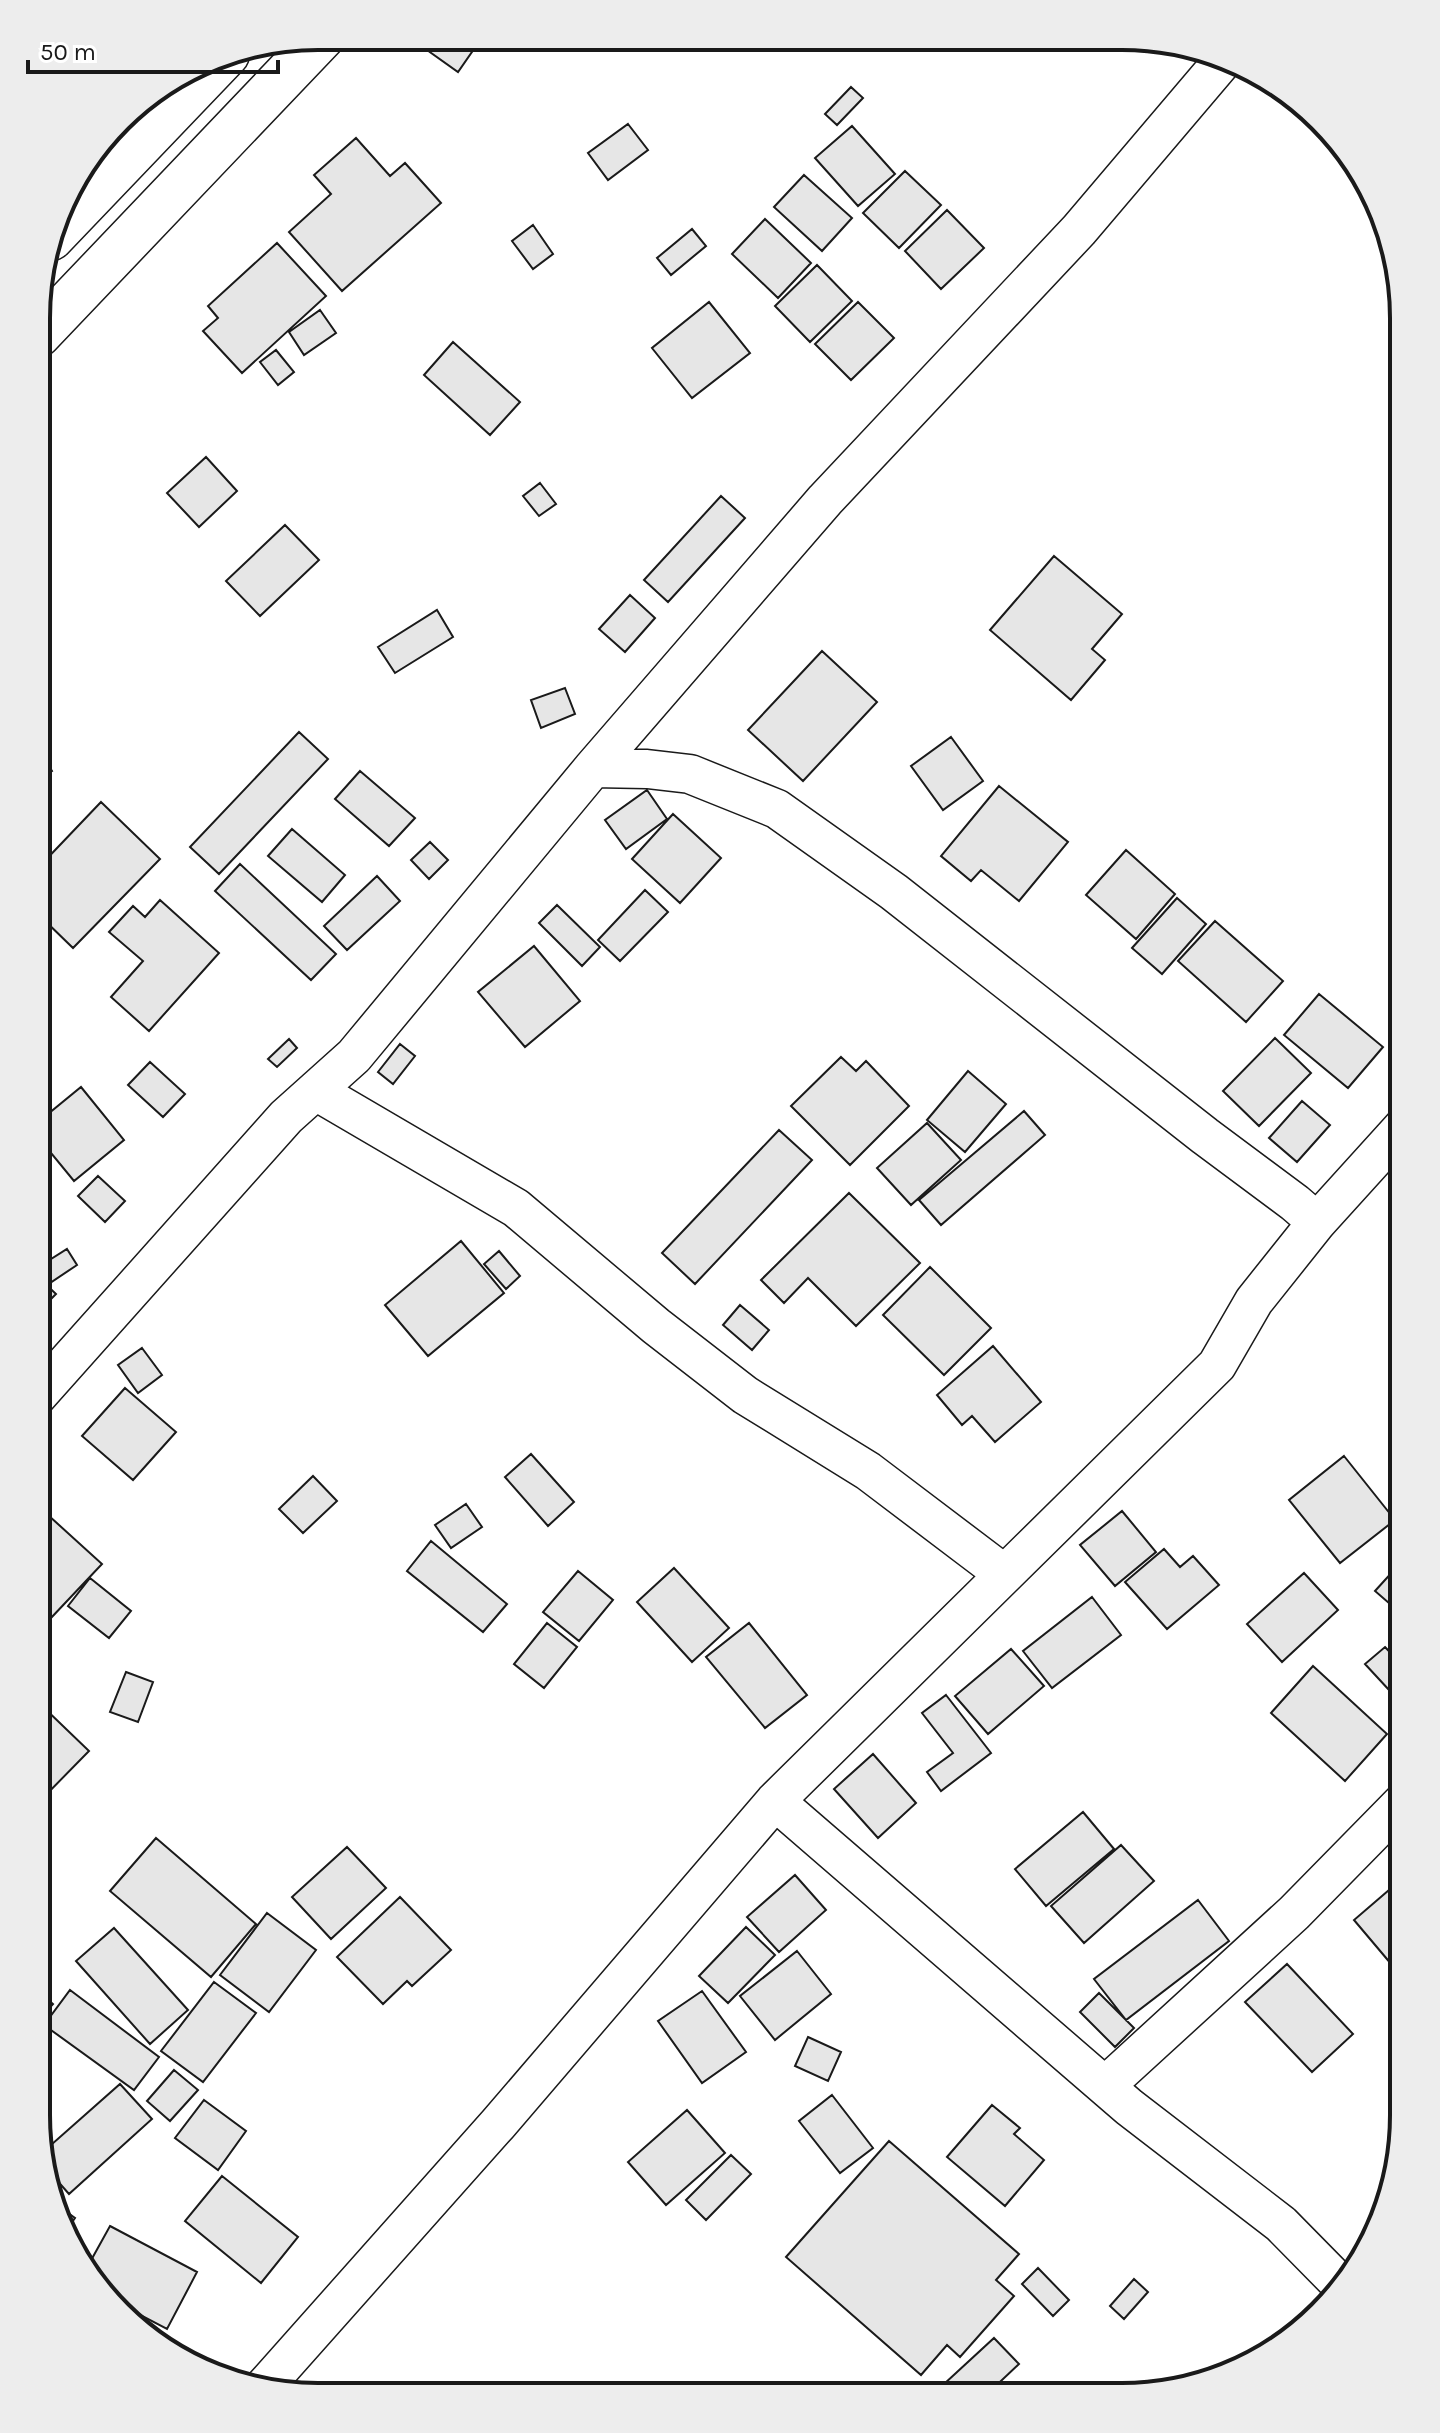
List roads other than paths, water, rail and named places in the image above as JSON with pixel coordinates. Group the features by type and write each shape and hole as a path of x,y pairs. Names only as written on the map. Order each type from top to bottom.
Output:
{"highway":[{"path":"50,322 309,51"},
{"path":"68,220 208,73"}],"street":[{"path":"50,1381 286,1117 354,1056 593,768 825,500 1079,230 1217,67"},
{"path":"593,768 690,774 777,809 906,902 1317,1222"},
{"path":"316,1091 516,1208 656,1326 745,1395 868,1471 1004,1574"},
{"path":"271,2379 498,2124 775,1801 1217,1365 1254,1301 1317,1222 1390,1142"},
{"path":"775,1801 1105,2086 1281,2224 1335,2278"},
{"path":"1105,2086 1294,1913 1389,1816"}]}
